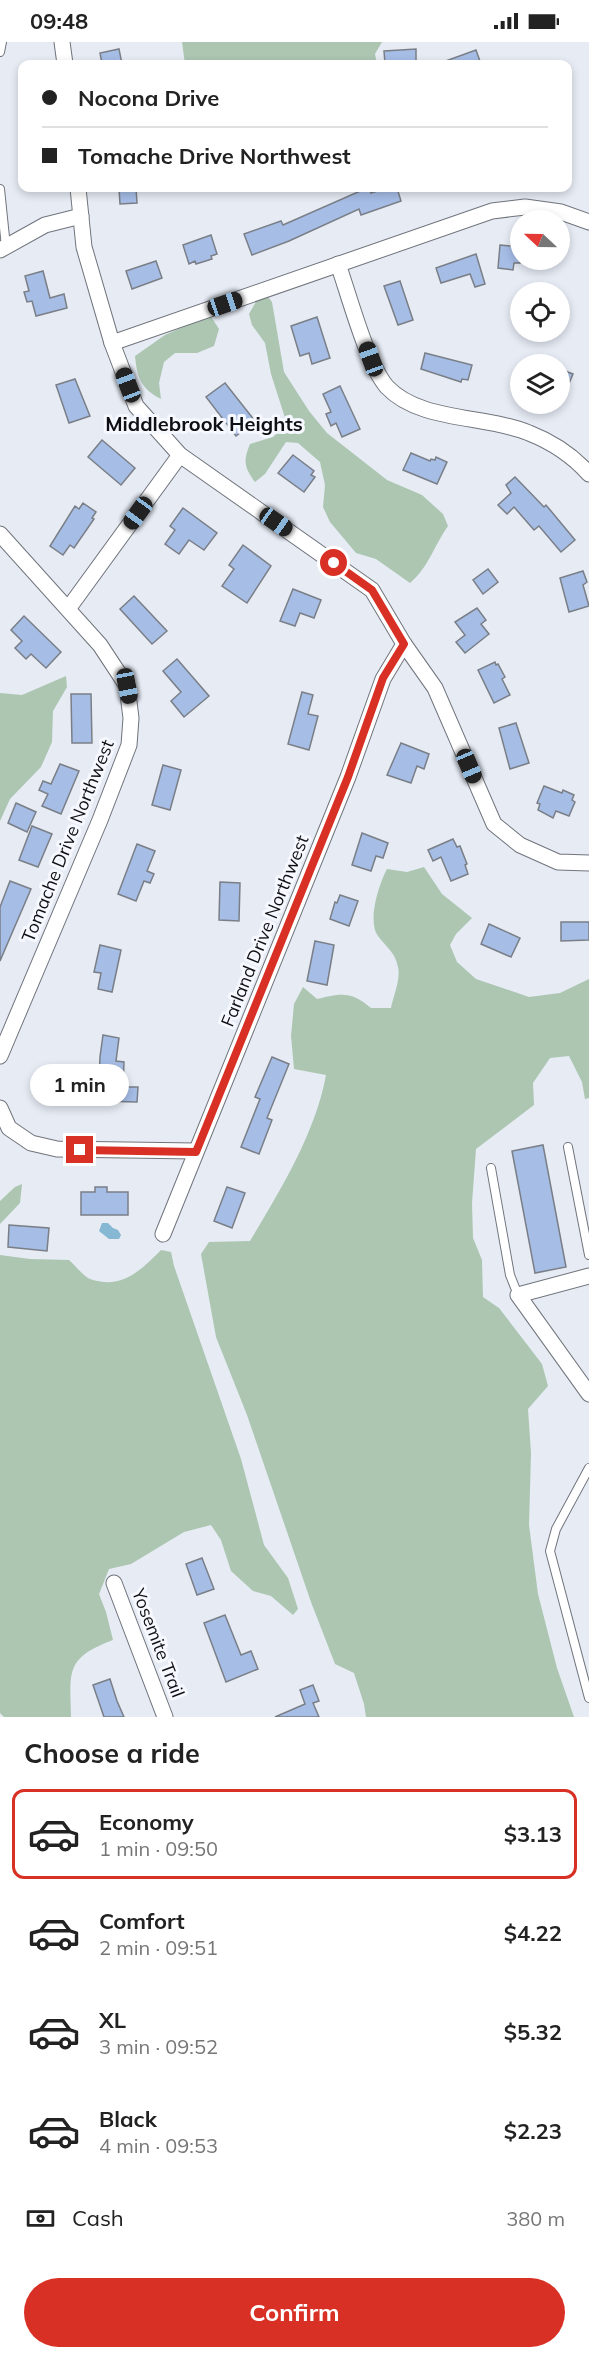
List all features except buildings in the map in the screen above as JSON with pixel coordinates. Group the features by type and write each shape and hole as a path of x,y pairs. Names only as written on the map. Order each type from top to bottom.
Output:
{"street":[{"path":"62,42 64,60"},
{"path":"78,192 84,247 112,343 136,406 180,455 372,590 404,644 435,688 494,824 520,845 558,862 589,863"},
{"path":"112,343 492,211 525,207 561,212 589,222"},
{"path":"3,249 45,225 81,216"},
{"path":"338,264 371,359 386,386 405,402 529,432 557,447 579,463 589,474"},
{"path":"68,609 180,455"},
{"name":"Tomache Drive Northwest","path":"0,534 100,645 127,686 131,718 129,745 100,820 0,1056"},
{"name":"Farland Drive Northwest","path":"163,1234 348,777 383,678 404,644"},
{"path":"0,1108 9,1128 31,1143 57,1149 196,1152"},
{"path":"589,1276 518,1295 589,1394"},
{"name":"Yosemite Trail","path":"114,1583 165,1717"}],"lane":[{"path":"0,52 2,42"},
{"path":"0,189 3,249"},
{"path":"568,1147 589,1255"},
{"path":"491,1168 510,1275 518,1295"},
{"path":"589,1468 556,1529 550,1551 589,1698"}],"green space":[{"path":"182,42 382,42 375,54 376,60 184,60"},
{"path":"268,297 272,302 284,372 309,411 327,433 387,480 422,495 443,514 448,526 426,564 410,583 376,559 356,553 330,522 323,507 325,485 320,462 298,443 286,442 265,474 255,482 249,472 246,455 250,444 273,437 287,424 271,374 265,343 252,325 249,314 257,300"},
{"path":"210,315 219,329 214,346 197,353 175,353 164,362 159,383 161,399 154,395 141,382 135,356 165,335"},
{"path":"66,676 67,687 53,711 52,742 41,767 10,799 0,821 0,693 22,695"},
{"path":"424,867 442,894 472,918 456,934 450,945 457,962 476,979 529,997 560,993 589,979 589,1098 585,1099 582,1082 569,1056 550,1058 533,1083 534,1105 476,1149 472,1203 473,1238 482,1260 483,1297 499,1308 542,1364 548,1386 528,1409 531,1453 529,1525 538,1594 557,1668 574,1717 366,1717 354,1673 335,1664 311,1602 247,1415 216,1337 201,1254 209,1242 250,1241 295,1161 314,1118 326,1075 294,1069 291,1036 294,1004 303,987 317,999 346,995 364,1002 371,1008 391,1008 399,972 393,954 375,929 375,902 387,869 407,872"},
{"path":"22,1184 20,1203 0,1224 0,1201 15,1187"},
{"path":"161,1250 171,1252 241,1459 264,1545 288,1578 298,1609 293,1615 271,1596 253,1591 231,1571 221,1540 211,1525 184,1532 131,1564 109,1569 99,1594 113,1640 86,1653 78,1660 71,1677 71,1717 4,1717 0,1713 0,1255 30,1259 69,1260 90,1279 112,1282 138,1271"}],"water":[{"path":"102,1223 108,1223 118,1230 121,1235 119,1239 109,1239 99,1231"}],"district":[{"name":"Middlebrook Heights","path":"204,424"}],"route":[{"path":"80,1150 196,1152 348,777 383,678 404,644 372,590 334,563"}]}
